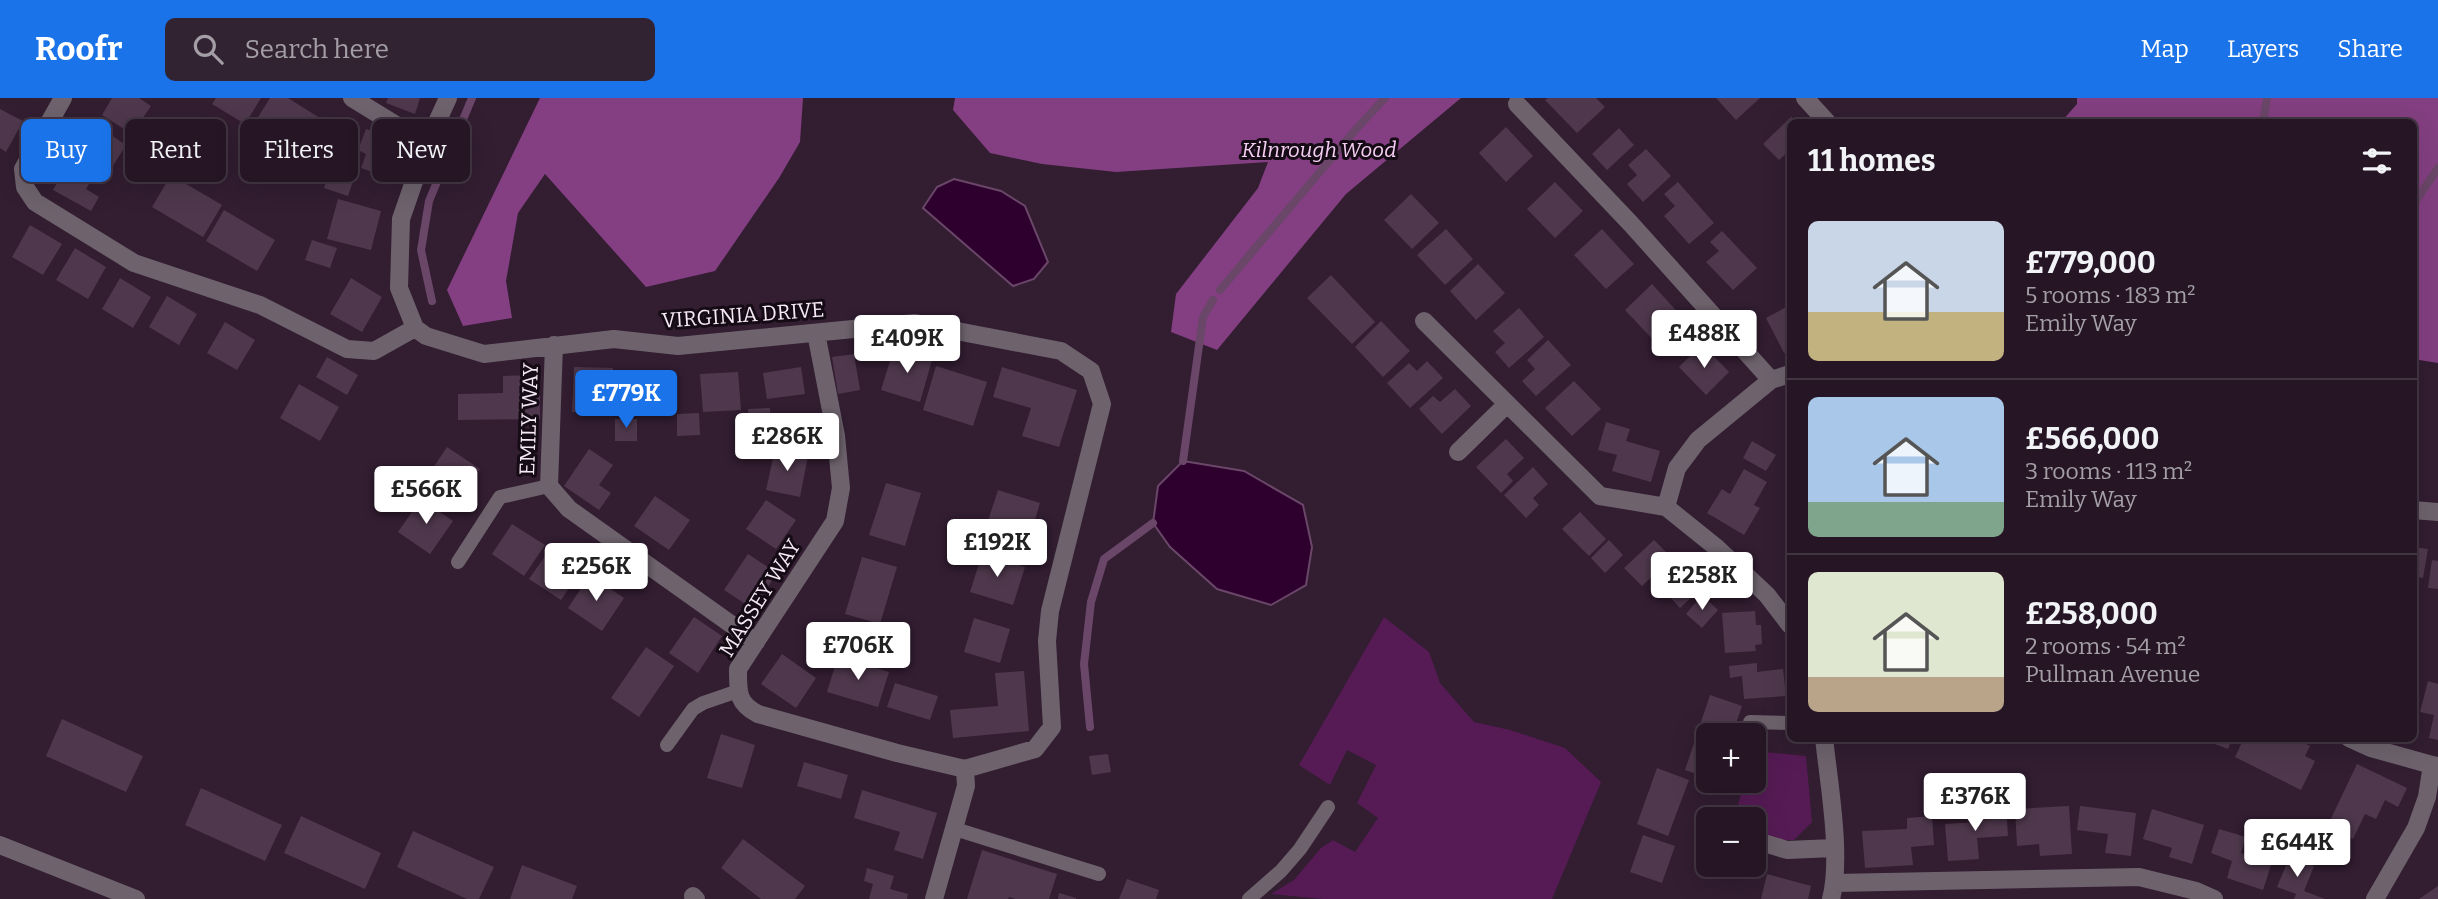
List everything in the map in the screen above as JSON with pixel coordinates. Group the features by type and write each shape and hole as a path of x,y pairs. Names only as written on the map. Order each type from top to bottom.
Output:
{"street":[{"path":"63,98 23,169 25,187 36,202 134,262 260,306 347,349 374,351 415,328 399,288 401,219 414,182"},
{"path":"352,98 386,119"},
{"path":"438,119 448,98"},
{"path":"1805,98 1824,119"},
{"path":"1517,104 1631,224 1772,380"},
{"path":"1424,321 1600,496 1666,507 1717,548 1767,595 1787,621"},
{"name":"VIRGINIA DRIVE","path":"415,328 426,336 484,354 614,340 678,346 915,323 1061,351 1091,371 1102,404 1050,611 1047,641 1052,727 1035,749 965,769"},
{"name":"MASSEY WAY","path":"816,333 836,436 841,488 835,520 738,669 738,691 745,707 758,714 965,769"},
{"name":"EMILY WAY","path":"554,345 549,486 569,509 756,642"},
{"path":"1666,507 1677,468 1698,440 1772,380 1787,375"},
{"path":"1458,452 1507,404"},
{"path":"2417,510 2438,512"},
{"path":"1824,742 1834,848 1833,891 2139,877 2196,891 2214,899"},
{"path":"2358,742 2435,766 2416,828 2375,899"},
{"path":"934,899 966,786 965,769"},
{"path":"1766,844 1787,850 1834,848"},
{"path":"0,845 136,899"}],"lane":[{"path":"458,562 500,497 549,486"},
{"path":"667,745 693,709 738,691"},
{"path":"1750,722 1787,723"},
{"path":"1249,899 1281,871 1300,849 1328,807"},
{"path":"955,830 1099,874"}],"shaded area":[{"path":"954,179 1001,191 1025,206 1048,262 1034,279 1013,286 923,208 937,187"},
{"path":"1183,461 1244,471 1303,505 1312,547 1306,585 1271,605 1217,589 1170,547 1153,523 1158,486"},
{"path":"1384,617 1429,652 1440,683 1474,722 1510,730 1565,748 1601,782 1552,899 1323,899 1271,894 1294,880 1321,848 1333,840 1355,852 1378,818 1357,803 1376,765 1347,750 1330,785 1299,765"},
{"path":"1766,752 1806,756 1812,822 1794,840 1766,837 1766,807 1737,807 1741,793 1766,793"}],"green space":[{"path":"540,98 803,98 800,142 779,178 715,271 646,287 545,174 518,213 506,281 512,318 463,326 447,290"},
{"name":"Kilnrough Wood","path":"955,98 1461,98 1346,194 1217,350 1171,332 1176,294 1258,188 1268,162 1116,172 1042,164 990,153 953,110"},
{"path":"2077,98 2438,98 2438,363 2417,360 2417,119 2064,119 2077,104"}],"building":[{"path":"112,98 139,98 151,106 142,119 125,119 125,130 102,115"},
{"path":"216,98 261,98 248,119 240,121 212,104"},
{"path":"270,98 288,98 321,119 257,119"},
{"path":"388,98 420,98 415,114 386,103"},
{"path":"1596,98 1605,107 1577,133 1545,100"},
{"path":"1716,98 1760,98 1736,120"},
{"path":"0,109 21,120 21,125 6,152 0,148"},
{"path":"1787,121 1787,153 1779,160 1763,144"},
{"path":"1506,127 1533,156 1506,182 1479,153"},
{"path":"1619,128 1634,145 1607,170 1592,154"},
{"path":"366,129 372,131 372,172 361,168 366,154 358,150"},
{"path":"111,135 125,147 111,169"},
{"path":"1646,149 1671,176 1643,202 1627,184 1637,175 1628,165"},
{"path":"58,182 90,182 86,189 99,197 91,211 53,190"},
{"path":"167,182 183,182 222,205 203,237 152,207"},
{"path":"326,182 353,182 348,196 324,188"},
{"path":"1555,182 1583,211 1555,238 1527,209"},
{"path":"1678,182 1714,223 1689,244 1664,216 1675,206 1664,194"},
{"path":"1411,194 1439,223 1412,249 1384,220"},
{"path":"338,199 381,211 371,250 327,239"},
{"path":"224,210 275,240 257,271 206,241"},
{"path":"30,225 62,244 43,275 12,257"},
{"path":"1446,229 1473,259 1445,285 1417,255"},
{"path":"1602,229 1634,264 1606,289 1574,255"},
{"path":"1722,231 1757,268 1733,290 1706,262 1719,251 1710,242"},
{"path":"312,240 337,248 330,268 305,260"},
{"path":"75,248 106,267 88,299 56,280"},
{"path":"1478,264 1505,293 1476,320 1450,291"},
{"path":"1331,275 1375,322 1352,344 1307,298"},
{"path":"120,278 151,297 133,328 102,309"},
{"path":"351,278 382,297 362,332 330,314"},
{"path":"1652,284 1684,319 1657,344 1625,310"},
{"path":"167,296 197,314 179,345 149,327"},
{"path":"1787,307 1787,352 1784,353 1766,318"},
{"path":"1519,308 1544,337 1509,368 1495,352 1505,343 1493,331"},
{"path":"1381,321 1410,351 1383,377 1355,347"},
{"path":"225,322 255,340 237,370 207,353"},
{"path":"1548,340 1571,365 1536,396 1522,381 1535,369 1527,360"},
{"path":"1702,344 1729,372 1706,395 1679,367"},
{"path":"894,348 932,360 920,402 881,390"},
{"path":"854,354 860,390 838,394 832,357"},
{"path":"327,357 358,375 347,395 316,377"},
{"path":"1427,361 1443,378 1410,408 1387,383 1409,363 1417,371"},
{"path":"936,366 987,382 973,426 923,410"},
{"path":"574,367 613,368 612,398 592,397 591,413 572,412"},
{"path":"801,367 805,394 767,399 763,373"},
{"path":"1002,367 1077,390 1059,447 1022,436 1031,408 993,397"},
{"path":"738,372 741,410 703,412 700,374"},
{"path":"640,374 676,376 674,414 638,412"},
{"path":"540,375 540,419 458,420 458,394 503,393 503,376"},
{"path":"1574,381 1601,409 1572,436 1545,408"},
{"path":"299,384 339,407 320,441 280,418"},
{"path":"1455,389 1471,406 1442,434 1419,409 1433,396 1440,402"},
{"path":"770,408 771,430 749,431 748,409"},
{"path":"699,413 700,435 677,436 677,414"},
{"path":"615,419 637,419 637,441 615,441"},
{"path":"1606,422 1630,429 1626,441 1660,451 1651,482 1612,471 1617,455 1598,450"},
{"path":"1506,439 1524,458 1507,474 1513,481 1501,493 1476,467"},
{"path":"1752,441 1776,455 1766,471 1743,458"},
{"path":"447,447 480,469 458,501 425,480"},
{"path":"589,449 613,465 599,485 611,493 599,510 564,486"},
{"path":"775,449 808,456 800,497 766,490"},
{"path":"1533,467 1548,484 1533,498 1539,505 1526,518 1504,495"},
{"path":"1744,469 1767,482 1754,505 1760,508 1744,535 1707,513 1722,489 1730,494"},
{"path":"886,483 921,493 905,546 869,535"},
{"path":"998,490 1040,503 1029,540 986,527"},
{"path":"655,496 690,520 669,550 634,526"},
{"path":"421,499 453,521 430,554 398,532"},
{"path":"766,500 796,520 776,549 746,529"},
{"path":"1580,512 1606,539 1589,556 1562,529"},
{"path":"512,524 545,545 524,576 492,554"},
{"path":"1609,540 1623,555 1605,573 1591,558"},
{"path":"1654,540 1672,558 1642,586 1624,568"},
{"path":"2417,548 2428,549 2423,578 2417,577"},
{"path":"550,549 581,570 561,600 529,579"},
{"path":"748,554 777,573 753,609 724,590"},
{"path":"982,554 1025,567 1013,605 970,592"},
{"path":"862,557 897,567 880,624 845,614"},
{"path":"2432,560 2438,561 2438,589 2428,588"},
{"path":"1690,564 1708,582 1680,608 1657,583 1671,569 1678,575"},
{"path":"590,575 624,598 602,631 568,608"},
{"path":"1702,595 1718,610 1702,628 1686,614"},
{"path":"1755,611 1756,625 1761,625 1762,644 1755,645 1756,651 1725,653 1722,613"},
{"path":"694,617 722,636 698,673 669,653"},
{"path":"974,618 1010,629 1000,663 964,652"},
{"path":"646,647 674,666 639,717 611,698"},
{"path":"782,654 816,678 796,708 761,684"},
{"path":"838,656 889,672 878,707 827,692"},
{"path":"1757,663 1757,672 1783,669 1786,696 1744,699 1742,676 1730,678 1729,666"},
{"path":"1024,671 1029,731 953,738 950,710 998,706 995,673"},
{"path":"2428,681 2438,684 2438,740 2429,738 2434,715 2420,712"},
{"path":"895,683 938,696 930,720 887,707"},
{"path":"1710,695 1742,706 1736,723 1701,723"},
{"path":"62,719 143,756 126,792 46,756"},
{"path":"721,734 755,745 742,788 707,778"},
{"path":"1696,737 1696,774 1685,770"},
{"path":"2210,742 2231,742 2228,749"},
{"path":"2242,742 2302,742 2310,746 2305,756 2315,761 2301,790 2235,757"},
{"path":"1108,754 1111,772 1092,775 1089,756"},
{"path":"804,762 848,775 841,799 797,786"},
{"path":"2357,764 2407,788 2398,807 2385,800 2376,819 2365,814 2353,839 2327,827"},
{"path":"1657,768 1689,780 1668,836 1637,824"},
{"path":"201,788 282,825 265,861 185,825"},
{"path":"862,790 937,813 923,859 894,850 900,832 854,818"},
{"path":"2006,805 2008,836 1977,838 1979,859 1948,861 1945,824 1979,822 1978,807"},
{"path":"2069,806 2072,854 2040,856 2039,844 2017,846 2015,809"},
{"path":"2080,806 2136,813 2131,856 2105,853 2108,834 2077,830"},
{"path":"2152,809 2204,825 2192,864 2169,857 2172,848 2143,839"},
{"path":"301,816 381,853 365,889 284,853"},
{"path":"1932,816 1934,845 1911,847 1913,865 1865,868 1862,831 1907,829 1907,818"},
{"path":"2219,829 2246,837 2241,853 2272,862 2263,890 2227,878 2232,861 2211,853"},
{"path":"413,831 494,867 479,899 467,899 397,867"},
{"path":"1643,835 1675,846 1662,883 1630,872"},
{"path":"743,839 805,886 795,899 761,899 721,868"},
{"path":"982,850 1057,874 1049,899 967,899"},
{"path":"2290,856 2314,866 2304,891 2325,899 2294,899 2296,894 2277,887"},
{"path":"522,865 577,886 572,899 510,899"},
{"path":"867,868 894,876 890,889 908,894 907,899 869,899 873,884 864,881"},
{"path":"1767,874 1811,886 1808,899 1761,899"},
{"path":"1127,879 1159,890 1156,899 1119,899"},
{"path":"2438,886 2438,899 2419,899"},
{"path":"1059,893 1076,898 1076,899 1058,899"}],"waterway":[{"path":"432,301 421,250 429,201 472,98"},
{"path":"1220,290 1385,98"},
{"path":"2264,119 2267,98"},
{"path":"2417,199 2438,168"},
{"path":"1183,461 1203,317 1213,300"},
{"path":"1090,727 1084,664 1091,602 1104,559 1153,523"}]}
